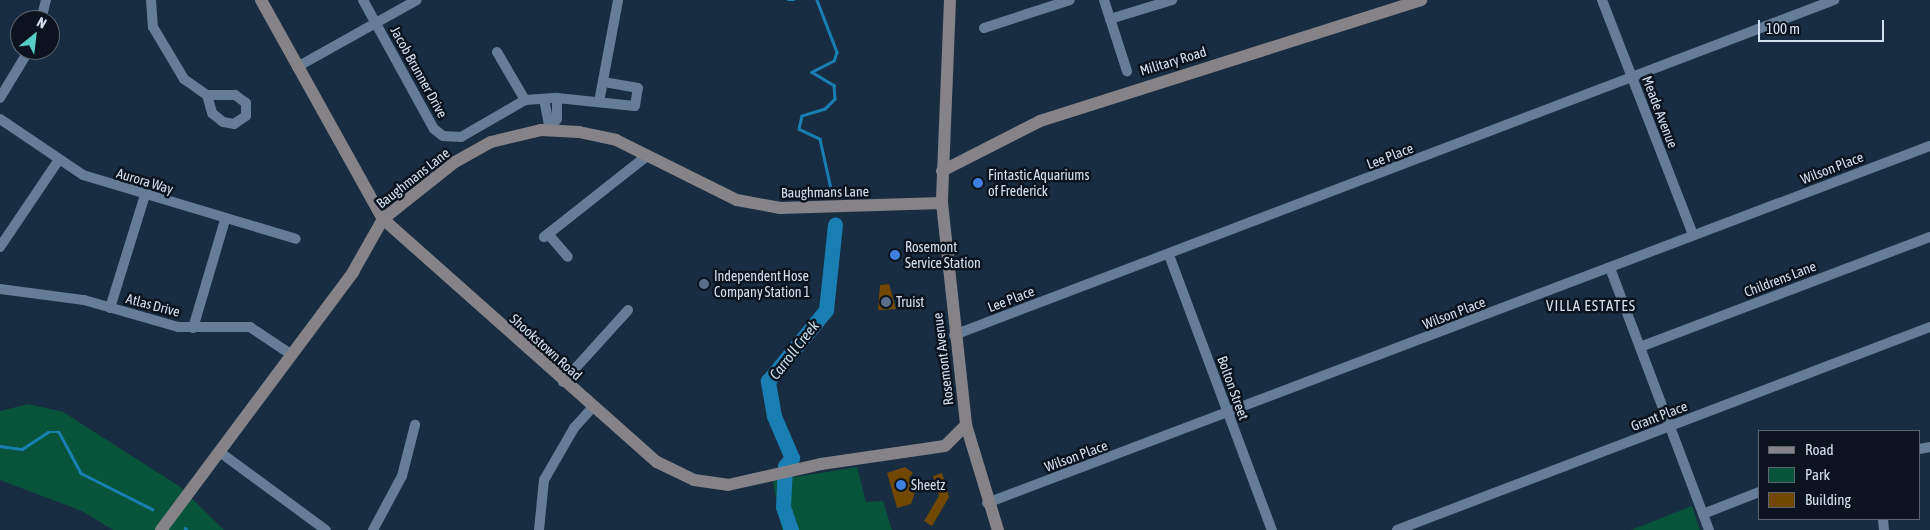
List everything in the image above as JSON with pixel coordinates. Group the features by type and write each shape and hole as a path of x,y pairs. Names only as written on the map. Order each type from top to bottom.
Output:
{"main road":[{"name":"Shookstown Road","path":"261,0 383,219 639,450 694,480 728,485 797,470 945,446 964,450 974,459"},
{"name":"Rosemont Avenue","path":"950,0 942,203 954,335 966,425 987,504 998,530"},
{"name":"Military Road","path":"942,171 1040,121 1421,0"},
{"name":"Baughmans Lane","path":"161,530 221,453 373,243 383,219 469,154 515,135 550,130 616,140 643,158 737,200 780,208 942,203"},
{"path":"945,446 966,425"}],"street":[{"path":"151,0 152,27 168,60 184,79 206,95"},
{"name":"Jacob Brunner Drive","path":"363,0 434,129 443,136 461,137 524,100 557,98 635,106 638,88 605,82"},
{"path":"297,67 417,0"},
{"path":"599,102 605,82 618,0"},
{"path":"984,28 1070,0"},
{"path":"1104,0 1127,71"},
{"path":"1110,19 1172,0"},
{"name":"Meade Avenue","path":"1602,0 1693,235"},
{"name":"Lee Place","path":"954,335 1169,255 1834,0"},
{"path":"496,52 524,100"},
{"path":"0,98 23,60"},
{"path":"550,130 557,119 557,98"},
{"path":"544,99 550,130"},
{"name":"Aurora Way","path":"0,119 58,161 83,175 225,220 296,240"},
{"name":"Wilson Place","path":"987,504 1930,146"},
{"path":"568,257 546,235 643,158"},
{"path":"0,247 58,161"},
{"path":"110,308 145,195"},
{"path":"193,328 225,220"},
{"name":"Childrens Lane","path":"1640,347 1930,237"},
{"name":"Bolton Street","path":"1169,255 1272,530"},
{"path":"1610,268 1668,427 1709,530"},
{"name":"Atlas Drive","path":"0,289 64,296 193,328 250,327 292,356"},
{"path":"563,382 628,310"},
{"name":"Grant Place","path":"1397,530 1930,327"},
{"path":"539,530 544,480 574,428 592,408"},
{"path":"373,530 402,476 415,425"},
{"path":"221,453 326,530"},
{"path":"1703,514 1758,492"}],"green space":[{"path":"29,404 63,412 179,486 224,530 113,530 82,511 0,480 0,411"},
{"path":"857,467 866,502 883,501 892,530 782,530 773,482 777,474 795,477"},
{"path":"1692,506 1700,530 1631,530"}],"building":[{"name":"Truist","path":"889,284 896,309 878,310 880,285"},
{"name":"Sheetz","path":"905,467 913,473 909,478 915,492 911,504 897,508 887,473"},
{"name":"Sheetz","path":"942,473 949,497 932,526 924,521 939,496 933,476"}],"waterway":[{"name":"Carroll Creek","path":"788,0 794,0"},
{"name":"Carroll Creek","path":"817,0 837,52 834,61 812,72 834,85 835,99 825,109 802,116 799,129 820,139 832,193"},
{"name":"Carroll Creek","path":"791,530 783,507 785,466 792,458 774,416 768,381 826,310 835,224"},
{"path":"0,446 22,449 48,432 59,432 81,473 152,509"}],"place":[{"name":"Fintastic Aquariums of Frederick","path":"978,183"},
{"name":"Rosemont Service Station","path":"895,255"},
{"name":"Independent Hose Company Station 1","path":"704,284"},
{"name":"Truist","path":"886,302"},
{"name":"Sheetz","path":"901,485"}],"district":[{"name":"VILLA ESTATES","path":"1591,306"}]}
